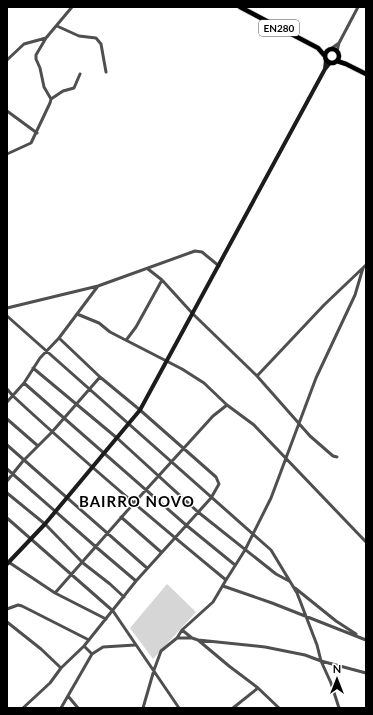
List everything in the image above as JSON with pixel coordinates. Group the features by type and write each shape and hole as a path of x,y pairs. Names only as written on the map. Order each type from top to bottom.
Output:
{"main road":[{"name":"EN280","path":"240,7 318,48 328,62"},
{"name":"EN280","path":"318,48 330,49 338,53 346,64"},
{"path":"324,55 330,49"},
{"path":"328,62 337,61 338,53"},
{"name":"EN280","path":"337,61 366,74"}],"street":[{"path":"51,99 44,87 36,54 46,38 72,7"},
{"path":"338,53 339,43 358,7"},
{"path":"57,26 79,36 99,40 106,72"},
{"path":"7,60 24,44 46,38"},
{"path":"330,49 339,43"},
{"path":"106,619 55,593 8,563 45,524 140,410 328,62"},
{"path":"7,154 31,143 37,133 51,99 63,91 74,88 80,74"},
{"path":"7,111 37,133"},
{"path":"7,308 98,286 198,251 202,252 219,266"},
{"path":"257,376 324,305 365,267"},
{"path":"143,708 161,651 177,638 182,630 213,602 235,565 246,550 252,534 271,498 316,378 355,295 365,267"},
{"path":"148,269 162,280 193,314 257,376 310,436 332,456 337,457"},
{"path":"127,339 136,327 162,280"},
{"path":"7,402 24,383 33,368 59,338 98,286"},
{"path":"77,314 99,322 110,332 127,339 182,369 204,383 227,405 254,425 366,542"},
{"path":"7,316 88,390 129,424 271,550 294,587 336,621 364,639"},
{"path":"23,708 50,683 61,668 84,646 136,581 211,498 219,486 216,478 140,410 100,377 59,338"},
{"path":"33,368 117,438 198,512 276,574 289,581"},
{"path":"7,480 23,461 52,432 100,377"},
{"path":"24,383 147,489 186,525 235,565"},
{"path":"7,389 92,468 226,580"},
{"path":"55,593 83,563 134,502 184,450 213,416 227,405"},
{"path":"7,419 38,446"},
{"path":"7,445 23,461 67,497 147,568"},
{"path":"7,469 136,581"},
{"path":"7,493 45,524 83,563 124,597"},
{"path":"7,518 113,610 135,645 154,670 179,708"},
{"path":"121,518 161,552"},
{"path":"223,586 272,603 364,639"},
{"path":"294,587 317,645 321,661 331,683 339,708"},
{"path":"7,609 22,606 89,640"},
{"path":"7,622 41,649 61,668"},
{"path":"182,630 192,638"},
{"path":"177,638 192,638 198,640 265,647 305,655 321,661 366,673"},
{"path":"198,640 258,688 279,708"},
{"path":"61,708 92,654 103,647 135,645"},
{"path":"84,646 92,654"},
{"path":"233,708 258,688"},
{"path":"68,696 78,708"}],"shaded area":[{"path":"167,584 196,612 153,659 130,628"}],"district":[{"name":"BAIRRO NOVO","path":"137,502"}]}
